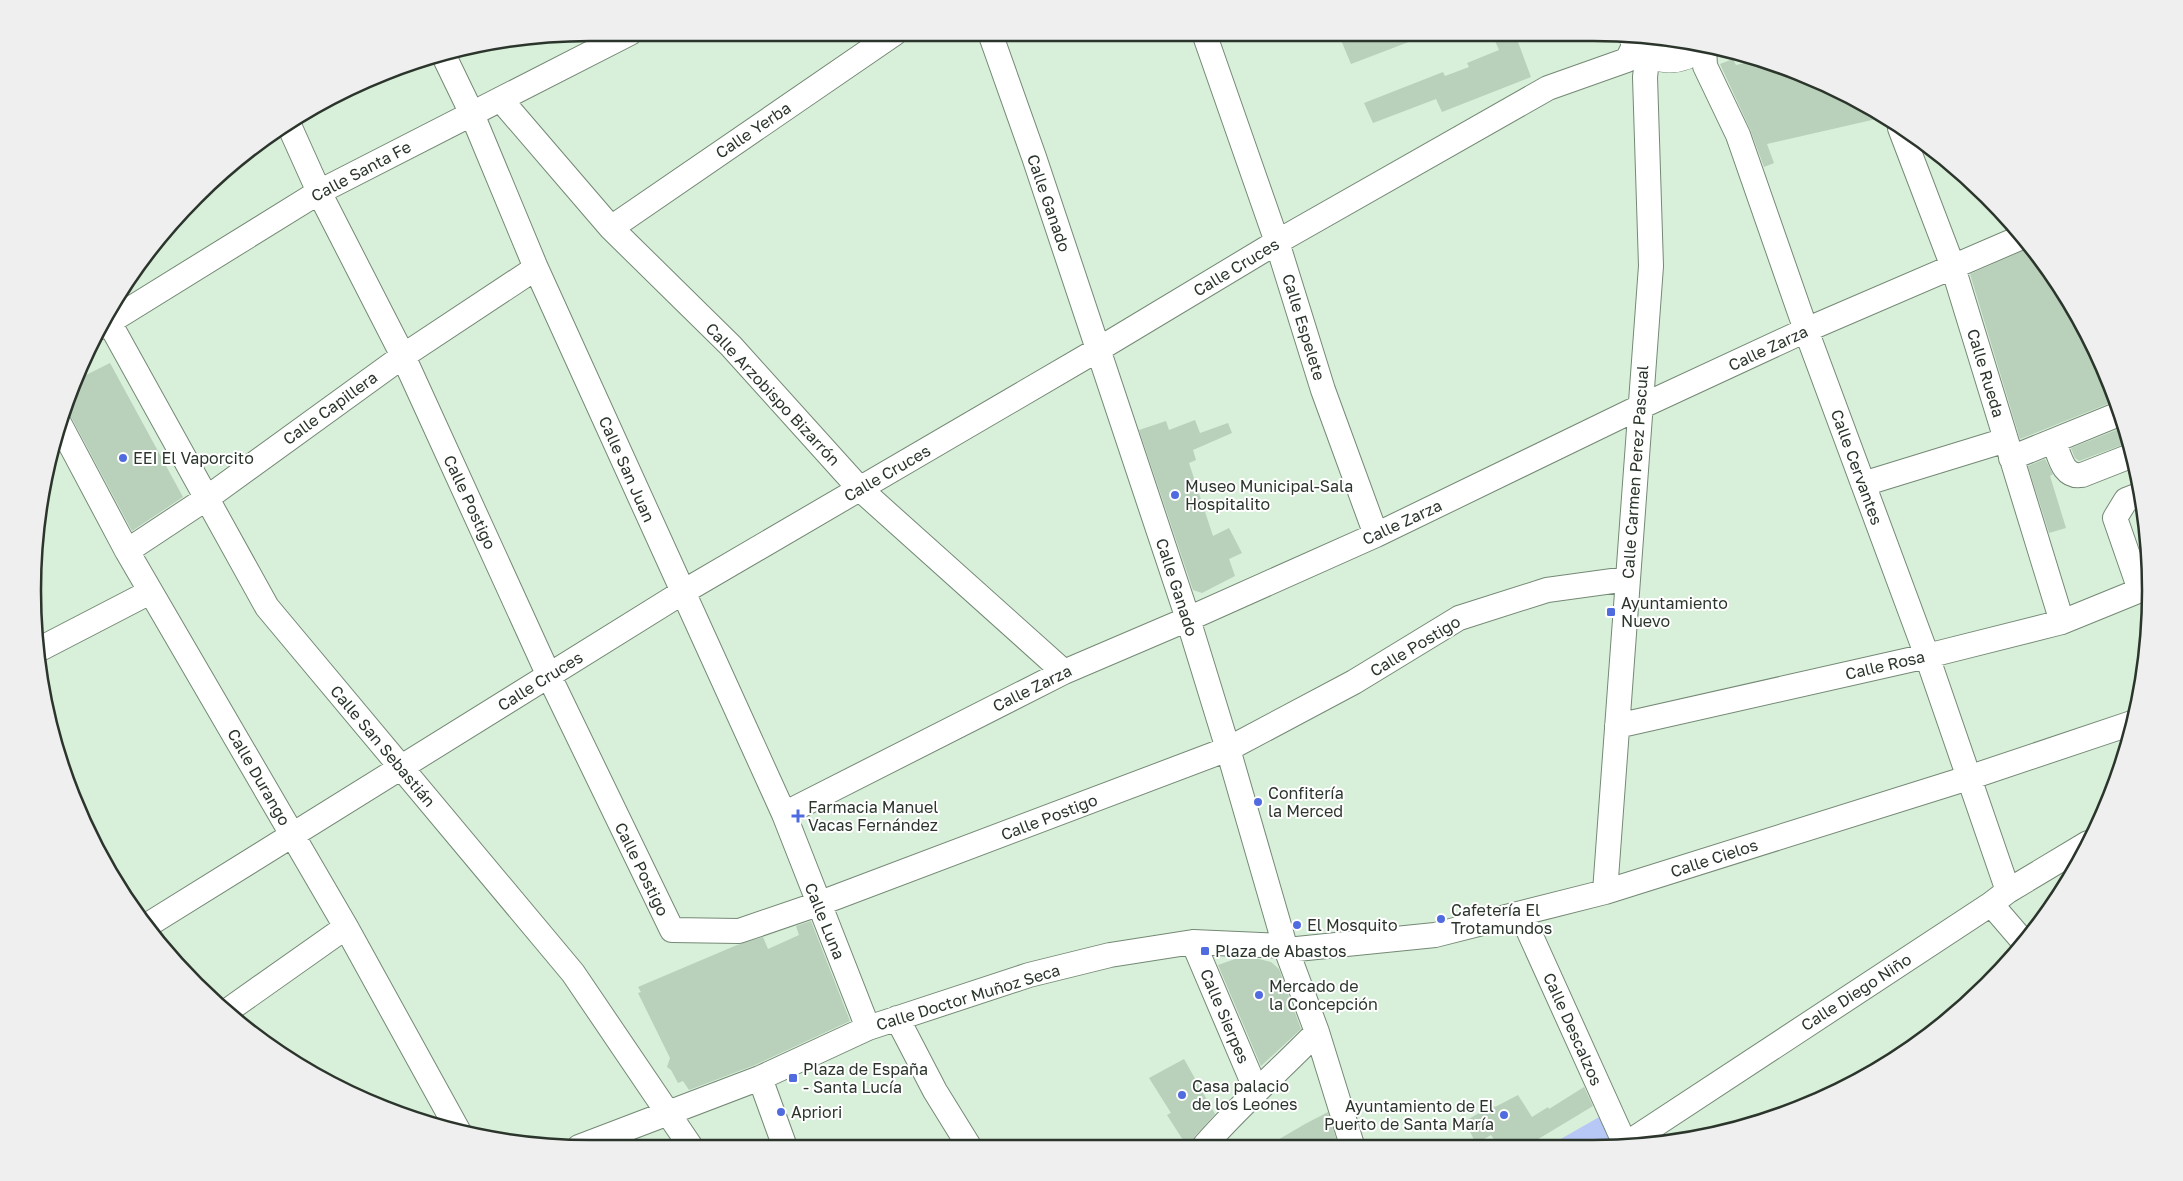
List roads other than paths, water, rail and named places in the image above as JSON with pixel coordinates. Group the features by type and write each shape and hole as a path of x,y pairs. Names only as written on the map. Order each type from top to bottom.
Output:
{"main road":[{"path":"1638,43 1662,58 1677,58 1696,51"}],"street":[{"name":"Calle Santa Fe","path":"113,320 319,192 473,118 501,100 613,41"},
{"name":"Calle Yerba","path":"611,228 883,41"},
{"name":"Calle Ganado","path":"993,41 1099,349 1188,619 1286,948 1318,1032 1350,1140"},
{"name":"Calle Espelete","path":"1207,41 1277,242 1323,390 1376,536"},
{"name":"Calle Cruces","path":"153,922 294,836 400,767 682,592 1099,349 1277,242 1548,88 1627,60 1638,43"},
{"name":"Calle Carmen Perez Pascual","path":"1605,892 1651,266 1645,77 1638,43"},
{"name":"Calle Cervantes","path":"1704,53 1705,66 1738,135 1806,330 1926,656 1968,778 1999,897"},
{"name":"Calle San Juan","path":"446,61 473,118 536,268 784,814"},
{"name":"Calle Arzobispo Bizarrón","path":"501,100 611,228 731,346 860,489 1064,672"},
{"name":"Calle Postigo","path":"291,130 319,192 402,356 549,676 672,930 739,931 818,904 1228,749 1354,682 1459,618 1547,590 1627,579"},
{"name":"Calle Rueda","path":"1904,138 1953,267 2062,622"},
{"name":"Calle Zarza","path":"784,814 1064,672 1376,536 1640,407 1806,330 2015,240"},
{"name":"Calle Capillera","path":"127,551 207,498 402,356 536,268"},
{"name":"Calle San Sebastián","path":"108,330 207,498 267,607 574,973 686,1140"},
{"path":"1863,484 2009,449 2054,442 2114,416"},
{"name":"Calle Durango","path":"64,433 150,592 294,836 454,1122"},
{"path":"2054,442 2067,472 2074,476 2082,475 2125,459"},
{"path":"2133,497 2126,500 2114,518 2142,584"},
{"name":"Calle Rosa","path":"1616,726 1926,656 2062,622 2142,590"},
{"path":"44,647 150,592"},
{"name":"Calle Cielos","path":"1286,948 1435,936 1605,892 1968,778 2125,725"},
{"name":"Calle Luna","path":"784,814 868,1028"},
{"name":"Calle Diego Niño","path":"1633,1138 1999,897 2075,852"},
{"path":"1999,897 2020,935"},
{"name":"Calle Descalzos","path":"1521,914 1623,1139"},
{"path":"233,1007 346,927"},
{"name":"Calle Doctor Muñoz Seca","path":"597,1140 760,1078 868,1028 1030,975 1110,955 1193,942 1286,948"},
{"name":"Calle Sierpes","path":"1193,942 1256,1090"},
{"path":"897,1018 935,1091 965,1140"},
{"path":"1215,1140 1256,1090 1282,1068 1318,1032"},
{"path":"760,1078 782,1140"}],"place":[{"name":"EEI El Vaporcito","path":"123,458"},
{"name":"Museo Municipal-Sala Hospitalito","path":"1175,495"},
{"name":"Ayuntamiento Nuevo","path":"1611,612"},
{"name":"Confitería la Merced","path":"1258,802"},
{"name":"Farmacia Manuel Vacas Fernández","path":"798,816"},
{"name":"Cafetería El Trotamundos","path":"1441,919"},
{"name":"El Mosquito","path":"1297,925"},
{"name":"Plaza de Abastos","path":"1205,951"},
{"name":"Mercado de la Concepción","path":"1259,995"},
{"name":"Plaza de España - Santa Lucía","path":"793,1078"},
{"name":"Casa palacio de los Leones","path":"1182,1095"},
{"name":"Apriori","path":"781,1112"},
{"name":"Ayuntamiento de El Puerto de Santa María","path":"1504,1115"}]}
